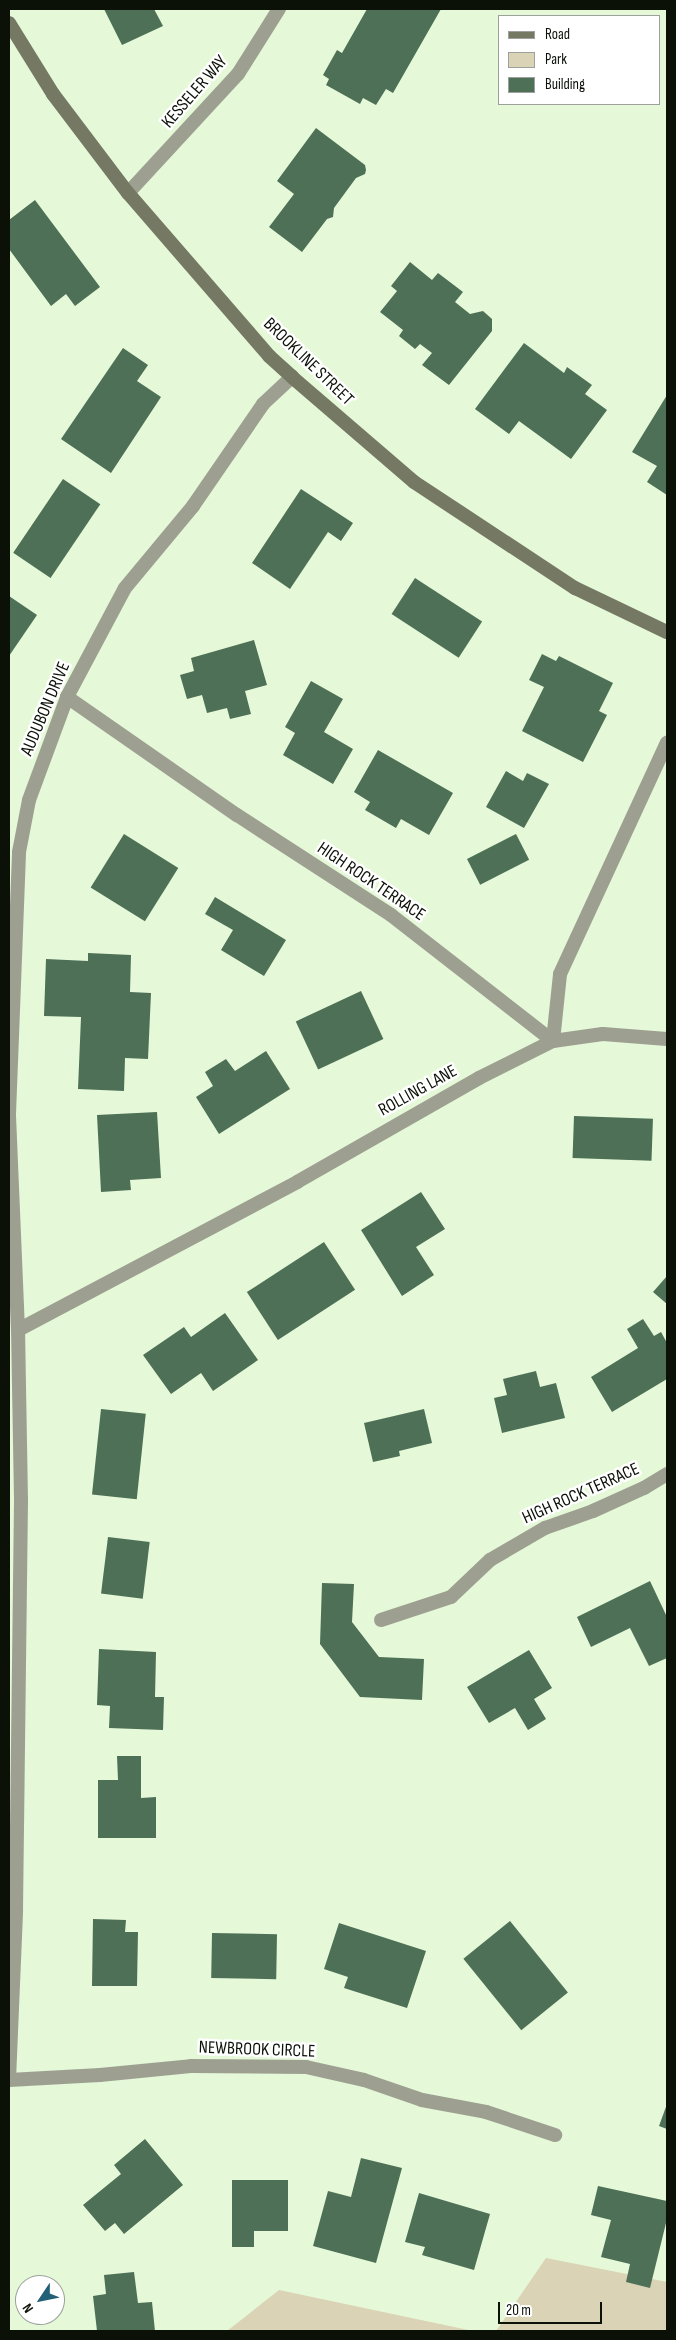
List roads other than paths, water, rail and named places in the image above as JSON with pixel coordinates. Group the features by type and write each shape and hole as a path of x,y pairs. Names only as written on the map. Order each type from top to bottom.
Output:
{"main road":[{"name":"BROOKLINE STREET","path":"9,23 53,94 128,193 269,356 414,482 575,588 667,632"}],"street":[{"name":"KESSELER WAY","path":"128,193 238,74 279,9"},
{"name":"AUDUBON DRIVE","path":"9,2080 16,1910 21,1520 18,1330 9,1114 19,852 29,800 67,697 125,588 193,506 263,404 292,377"},
{"name":"HIGH ROCK TERRACE","path":"67,697 237,816 392,915 553,1041"},
{"path":"667,742 560,974 553,1041 603,1034 667,1039"},
{"name":"ROLLING LANE","path":"18,1330 297,1182 479,1078 553,1041"},
{"name":"HIGH ROCK TERRACE","path":"381,1620 451,1597 490,1560 545,1528 593,1511 644,1488 667,1474"},
{"name":"NEWBROOK CIRCLE","path":"9,2080 100,2075 191,2066 306,2067 364,2080 422,2100 486,2112 555,2135"}]}
